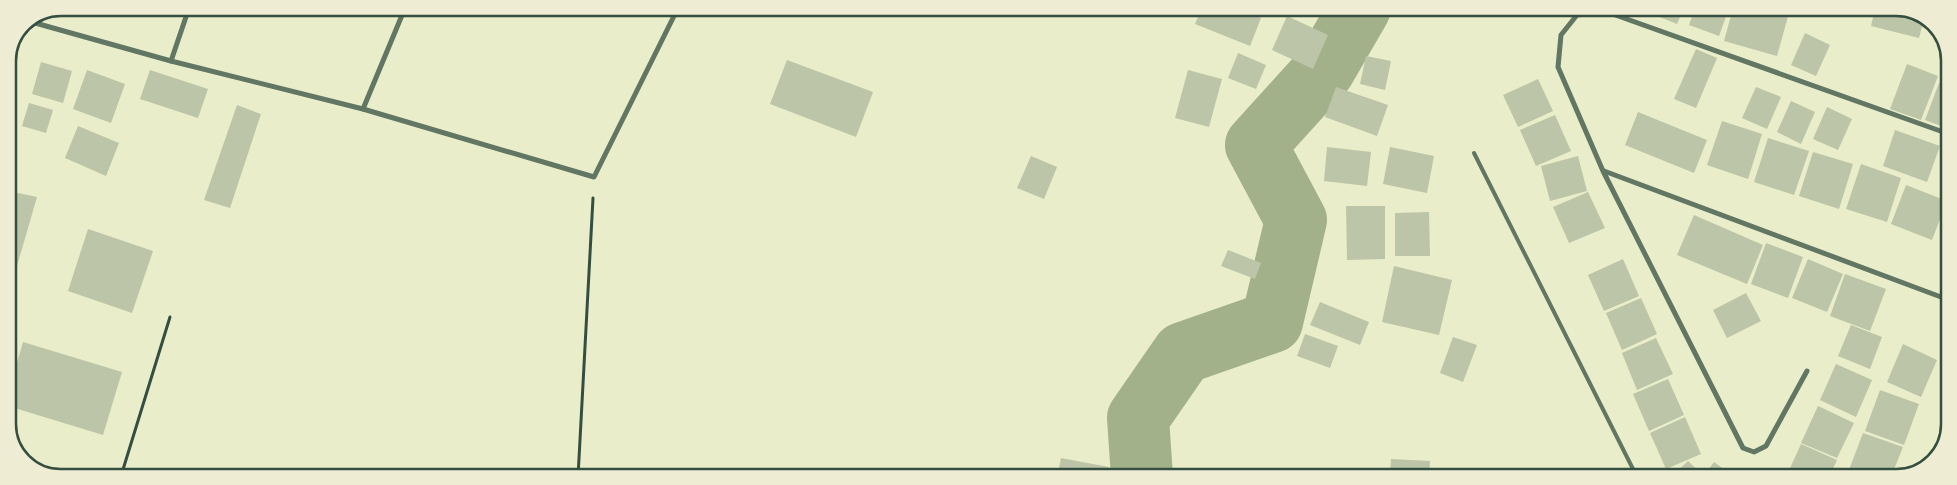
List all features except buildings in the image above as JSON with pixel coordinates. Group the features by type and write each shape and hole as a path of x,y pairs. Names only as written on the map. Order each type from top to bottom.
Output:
{"street":[{"path":"171,61 186,16"},
{"path":"363,109 402,16"},
{"path":"37,24 171,61 363,109 594,177 674,16"},
{"path":"1577,16 1561,35 1558,67 1603,171 1743,448 1754,452 1766,446 1808,371"},
{"path":"1618,16 1941,131"},
{"path":"1603,171 1941,297"}],"lane":[{"path":"1474,153 1633,469"}],"path":[{"path":"578,469 594,177"},
{"path":"123,469 170,317"}],"waterway":[{"path":"1141,469 1138,418 1183,353 1272,322 1296,220 1256,145 1324,70 1355,16"}]}
